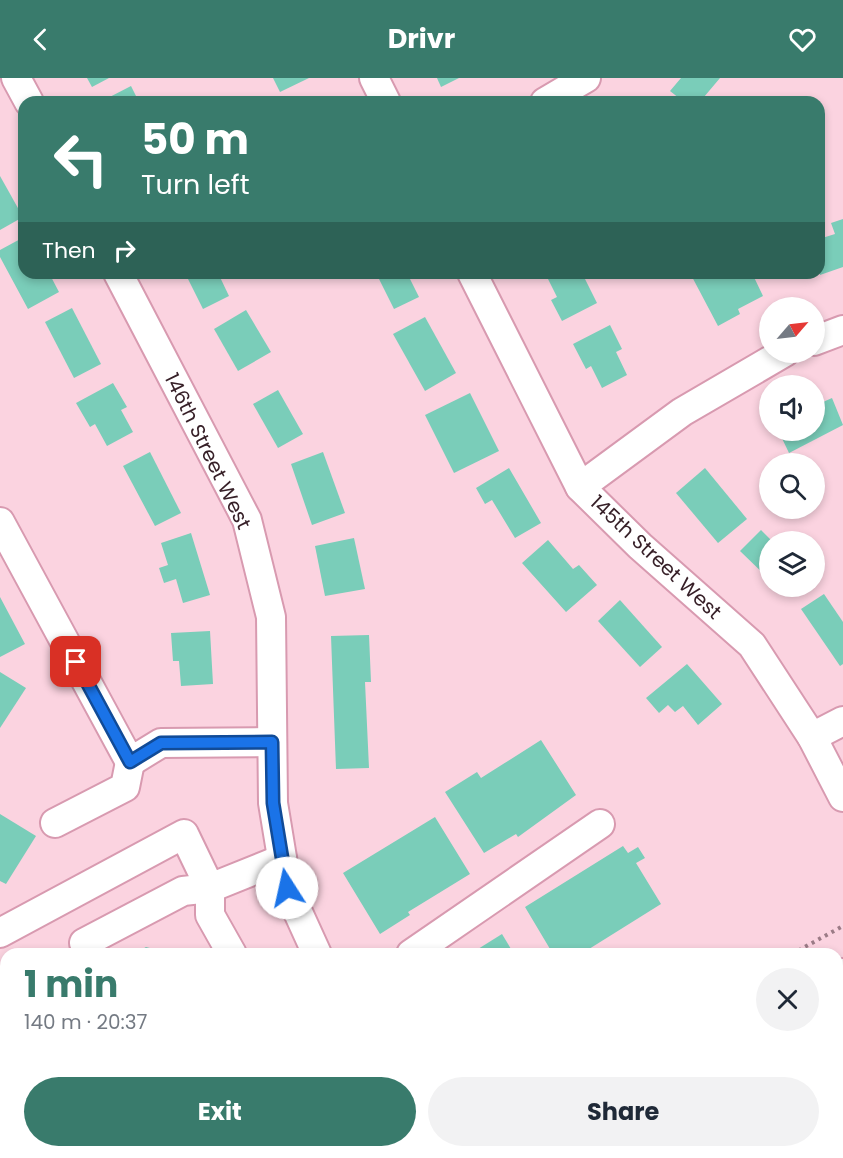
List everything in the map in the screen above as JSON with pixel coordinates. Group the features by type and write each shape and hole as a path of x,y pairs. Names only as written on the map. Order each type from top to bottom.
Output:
{"street":[{"path":"16,78 26,96"},
{"path":"374,78 383,96"},
{"path":"555,96 586,78"},
{"name":"146th Street West","path":"121,279 247,520 272,617 273,803 287,888 314,948"},
{"name":"145th Street West","path":"475,279 580,487 640,546 752,645 812,737 843,797"},
{"path":"825,337 843,330"},
{"path":"580,487 682,412 766,363"},
{"path":"0,522 130,762 125,787 55,823"},
{"path":"812,737 843,721"},
{"path":"130,762 161,743 272,742"},
{"path":"420,948 600,824"},
{"path":"0,933 183,834 210,888 210,915 229,948"},
{"path":"84,943 183,891 210,888 282,859"}],"path":[{"path":"803,948 843,926"}],"building":[{"path":"87,78 109,78 92,87"},
{"path":"273,78 309,78 280,92"},
{"path":"437,78 459,78 441,87"},
{"path":"681,78 720,78 705,96 676,96 670,91"},
{"path":"131,86 136,96 112,96"},
{"path":"0,176 18,208 18,220 0,230"},
{"path":"843,219 843,267 825,273 825,237 835,234 831,223"},
{"path":"18,240 18,279 52,279 59,292 28,309 0,257 0,250"},
{"path":"188,279 221,279 229,296 203,309"},
{"path":"379,279 410,279 419,297 394,309"},
{"path":"548,279 585,279 597,303 562,321 551,300 557,297"},
{"path":"693,279 755,279 763,296 738,309 740,314 718,326"},
{"path":"72,308 101,364 74,378 45,322"},
{"path":"246,310 271,352 238,371 214,329"},
{"path":"425,317 456,373 425,391 393,334"},
{"path":"610,325 622,349 616,352 627,375 602,388 591,366 586,369 573,344"},
{"path":"113,383 127,407 121,410 133,432 107,446 95,424 90,427 76,403"},
{"path":"278,390 303,434 278,448 253,404"},
{"path":"470,393 499,451 454,473 425,415"},
{"path":"832,398 843,425 825,434 825,401"},
{"path":"783,441 812,441 789,453"},
{"path":"150,452 181,513 155,526 123,466"},
{"path":"323,452 345,513 312,525 291,464"},
{"path":"509,468 541,523 515,538 492,500 485,504 476,488"},
{"path":"705,468 747,519 718,543 676,493"},
{"path":"759,532 759,569 740,551"},
{"path":"191,533 210,595 183,603 176,579 164,583 159,568 168,565 161,543"},
{"path":"354,538 365,589 325,596 315,546"},
{"path":"548,540 573,569 579,565 597,585 566,612 522,563"},
{"path":"825,595 843,622 843,664 840,666 801,609"},
{"path":"0,597 25,644 0,657"},
{"path":"620,600 662,647 640,667 598,621"},
{"path":"210,631 213,684 181,686 179,661 173,661 171,633"},
{"path":"369,635 371,682 365,682 369,768 336,769 331,636"},
{"path":"687,664 722,704 698,725 683,706 675,712 668,705 659,713 646,698"},
{"path":"0,672 26,688 0,728"},
{"path":"541,740 576,795 518,837 516,834 484,853 445,792 477,772 481,778"},
{"path":"0,814 36,836 6,884 0,881"},
{"path":"435,817 470,874 408,912 410,915 380,934 343,873"},
{"path":"623,846 628,853 638,847 645,858 636,863 661,904 591,948 549,948 525,907"},
{"path":"502,934 510,948 480,948"}],"route":[{"path":"76,662 130,762 161,743 272,742 273,803 287,888"}]}
